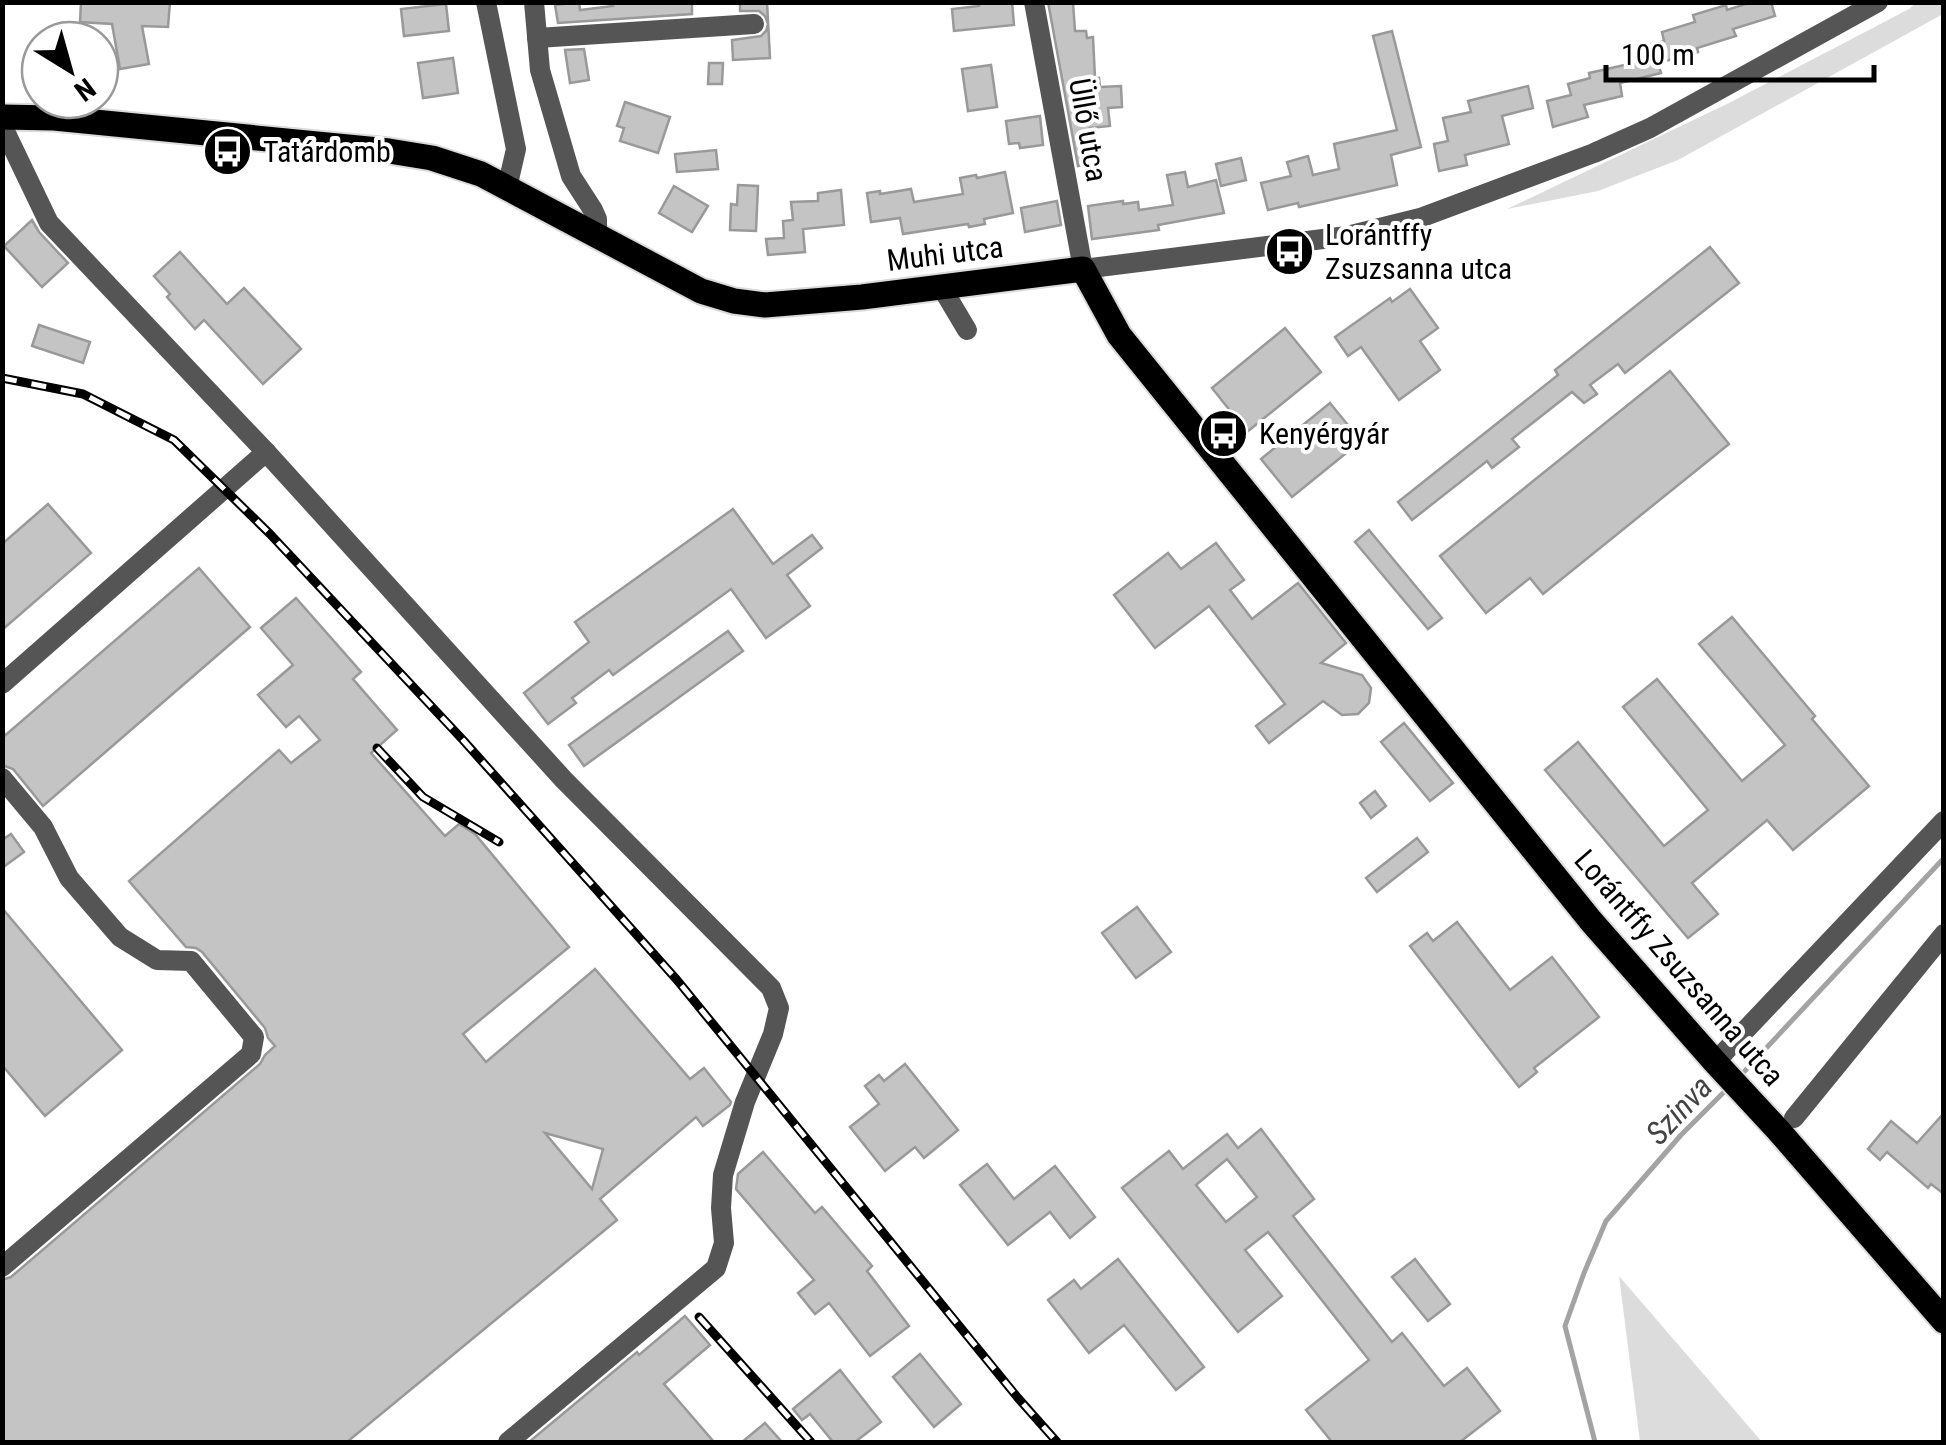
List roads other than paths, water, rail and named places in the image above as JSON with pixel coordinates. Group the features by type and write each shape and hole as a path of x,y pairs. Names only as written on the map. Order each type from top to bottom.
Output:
{"main road":[{"name":"Muhi utca","path":"2,121 54,118 432,158 481,174 700,290 734,301 765,305 862,297 1083,269"},
{"name":"Lorántffy Zsuzsanna utca","path":"1083,269 1119,336 1591,921 1715,1062 1786,1124 1944,1321"}],"street":[{"path":"486,2 516,149 507,188"},
{"path":"534,2 540,70 572,176 594,210 597,235"},
{"name":"Üllő utca","path":"1034,2 1083,269"},
{"name":"Muhi utca","path":"1083,269 1348,236 1420,218 1650,128 1865,6"},
{"path":"537,38 754,24"},
{"path":"2,121 49,222 266,452 564,780 771,988 778,1008 774,1034 745,1102 723,1175 724,1243 716,1268 508,1442"},
{"path":"942,288 968,330"},
{"path":"2,684 266,452"},
{"path":"2,778 43,827 69,878 120,937 157,960 191,961 254,1037 251,1054 2,1267"},
{"path":"1715,1062 1944,821"},
{"path":"1786,1124 1944,934"}],"waterway":[{"name":"Szinva","path":"1741,1075 1944,858"},
{"name":"Szinva","path":"1595,1442 1565,1326 1584,1273 1606,1221 1729,1087"}],"railway":[{"path":"2,378 83,394 174,440 270,534 463,740 677,980 1057,1442"},
{"path":"377,748 423,797 499,842"},
{"path":"699,1317 811,1442"}],"place":[{"name":"Tatárdomb","path":"228,152"},
{"name":"Lorántffy Zsuzsanna utca","path":"1290,252"},
{"name":"Kenyérgyár","path":"1224,434"}]}
